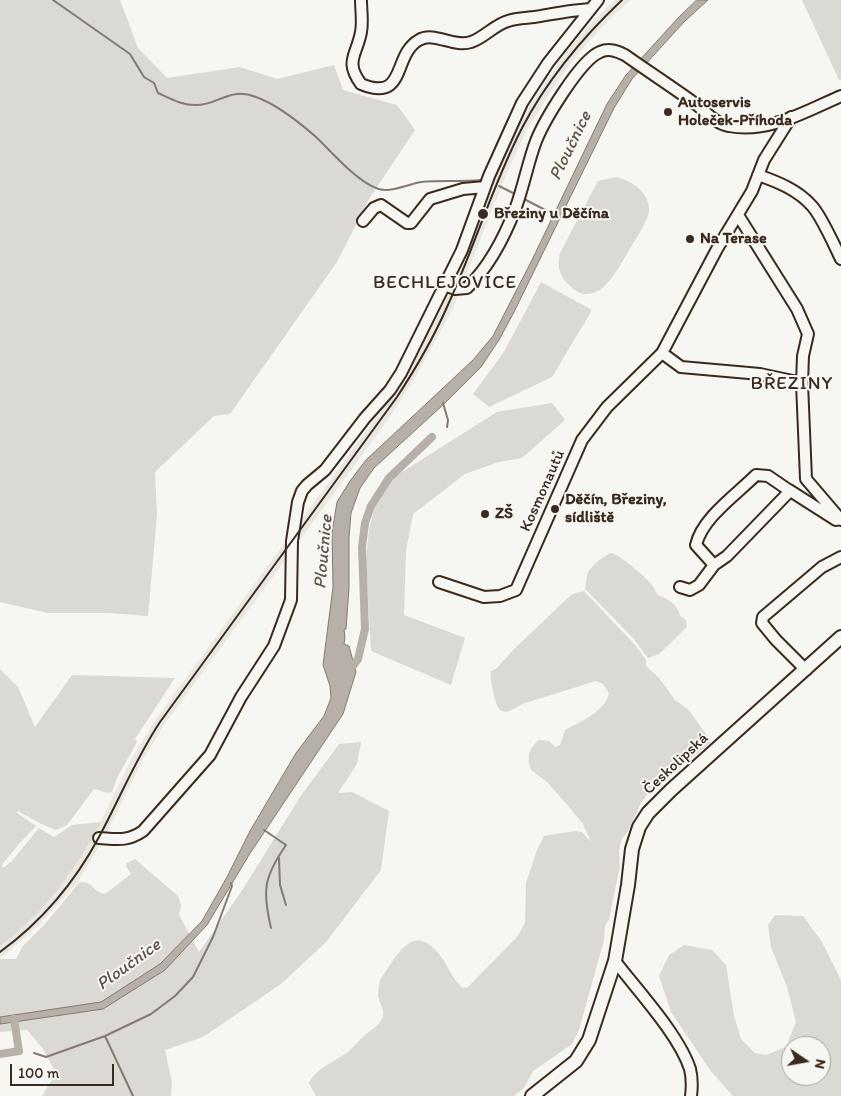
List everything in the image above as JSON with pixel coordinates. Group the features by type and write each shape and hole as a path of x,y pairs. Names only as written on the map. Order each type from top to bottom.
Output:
{"main road":[{"name":"Českolipská","path":"532,1096 576,1061 589,1040 615,961 627,894 632,849 639,828 648,813 841,637"}],"street":[{"path":"361,0 362,31 354,54 352,68 361,84 381,89 390,86 396,78 407,52 414,43 422,38 433,38 460,44 472,42 506,21 591,9"},
{"path":"99,838 134,838 143,832 210,755 241,697 274,646 286,617 291,600 292,541 298,502 302,491 325,470 365,418 390,390 410,356 462,250 485,187 522,103 548,63 598,0"},
{"path":"445,285 461,290 468,288 478,278 494,253 519,196 531,155 543,126 551,111 592,56 606,50 625,55 718,122 732,127 768,125 841,96"},
{"name":"Kosmonautů","path":"440,582 484,597 500,596 516,590 582,440 607,407 662,353 717,249 752,191 764,160 791,117"},
{"path":"768,125 777,139"},
{"path":"758,175 779,182 798,194 813,207 841,258"},
{"path":"362,221 374,208 381,205 407,223 411,223 430,199 463,189 485,187"},
{"path":"738,215 797,308 808,334 803,356 802,383 806,479 841,522"},
{"path":"662,353 681,367 760,374 802,383"},
{"path":"714,565 696,545 698,535 712,516 756,476 768,476 841,522"},
{"path":"680,588 690,590 699,585 714,565 727,556 790,490"},
{"path":"806,670 776,640 762,623 763,618 822,567 841,557"},
{"path":"615,961 672,1036 684,1055 690,1071 691,1096"}],"shaded area":[{"path":"0,0 120,0 138,48 167,78 240,67 277,79 334,65 343,90 397,105 415,130 369,199 337,262 230,414 214,416 155,472 157,515 148,616 108,613 48,613 0,602"},
{"path":"615,0 630,0 575,57 526,131 507,173 452,310 415,378 387,421 164,725 142,761 103,840 77,883 40,924 0,959 0,946 32,917 68,877 94,835 133,756 156,719 407,373 443,305 497,169 521,119 567,51 595,19"},
{"path":"697,0 708,0 684,22 632,79 614,108 514,312 499,340 481,367 444,404 374,468 360,488 351,513 349,588 346,629 344,630 344,644 349,646 356,672 343,714 249,855 207,925 165,970 103,1009 0,1024 0,1017 101,1002 160,964 202,921 250,831 296,753 324,716 331,698 330,686 323,665 333,587 332,533 337,502 366,460 473,360 493,336 607,104 626,75"},
{"path":"802,0 841,0 841,79 839,80"},
{"path":"617,177 639,188 643,193 648,203 647,218 619,267 604,286 596,292 587,294 577,291 566,282 560,272 560,253 598,181"},
{"path":"541,282 592,310 552,377 489,407 473,394 504,352"},
{"path":"552,403 565,420 522,458 499,462 465,474 413,514 406,551 404,615 465,638 451,685 371,651 366,560 369,530 374,509 394,477 497,412"},
{"path":"611,553 620,557 641,574 652,584 657,595 672,602 680,616 686,620 687,627 659,654 648,658 633,638 585,589 588,572 598,561"},
{"path":"584,591 637,647 646,660 646,666 659,678 675,700 688,709 710,740 710,743 646,796 627,833 622,838 619,851 620,866 609,919 605,926 604,940 579,1030 572,1044 533,1071 524,1088 514,1096 316,1096 309,1083 317,1072 350,1050 383,1018 383,1009 378,996 380,982 396,956 406,945 418,941 431,946 441,957 459,984 463,988 468,987 517,937 525,923 526,883 537,850 544,836 575,831 582,832 591,842 583,824 564,801 547,782 531,770 529,757 533,746 539,740 549,741 555,747 560,745 565,730 598,711 609,693 603,684 596,681 522,704 505,712 499,709 497,705 491,677 491,671 496,669 513,650 572,594"},
{"path":"0,669 18,687 35,727 72,675 175,678 135,739 137,742 117,778 112,792 108,793 94,789 67,825 56,830 18,811 17,813 36,826 2,865 3,868 12,861 39,828 54,837 72,825 101,822 81,857 57,890 30,920 0,946"},
{"path":"361,742 357,764 338,793 352,792 389,811 381,870 326,942 281,984 203,1037 165,1050 172,1082 171,1096 42,1096 56,1073 43,1049 27,1030 0,1032 0,959 16,959 22,947 44,925 79,883 90,884 97,891 105,894 131,874 126,866 127,863 135,859 178,896 181,905 179,915 199,952 241,892 300,797 339,744"},
{"path":"775,915 803,916 822,942 841,980 841,1096 733,1096 710,1070 671,1012 659,976 669,955 684,945 712,950 726,965 734,1016 741,1039 755,1053 766,1055 781,1049 781,1086 831,1086 831,1036 790,1036 796,1022 787,987 771,947 768,925"}],"waterway":[{"path":"53,0 130,54 144,77 154,83 158,93 177,102 193,105 205,104 239,94 247,94 264,100 303,126 357,176 375,188 388,190 421,182 481,180"},
{"path":"499,186 515,194"},
{"path":"524,199 555,215"},
{"path":"443,403 448,420 447,427"},
{"path":"349,671 358,659 365,629 362,547 365,523 371,506 389,478 432,437"},
{"path":"264,830 286,845 273,866 267,884 266,904 271,928"},
{"path":"279,858 280,885 286,905"},
{"path":"34,1053 46,1057 105,1036 151,1014 175,996 193,977 213,937 232,886 231,883"},
{"path":"0,1054 19,1051 14,1019"},
{"path":"105,1036 133,1096"}],"railway":[{"path":"0,952 43,914 79,870 90,854 136,764 160,722 397,397 442,319 501,172 532,110 554,76 580,44 622,0"}],"place":[{"name":"Autoservis Holeček-Příhoda","path":"668,112"},
{"name":"Březiny u Děčína","path":"483,214"},
{"name":"Na Terase","path":"690,239"},
{"name":"Děčín, Březiny, sídliště","path":"555,509"},
{"name":"ZŠ","path":"485,514"}],"district":[{"name":"BECHLEJOVICE","path":"445,283"},
{"name":"BŘEZINY","path":"792,384"}],"water label":[{"name":"Ploučnice","path":"571,146"},
{"name":"Ploučnice","path":"324,552"},
{"name":"Ploučnice","path":"129,965"}]}
